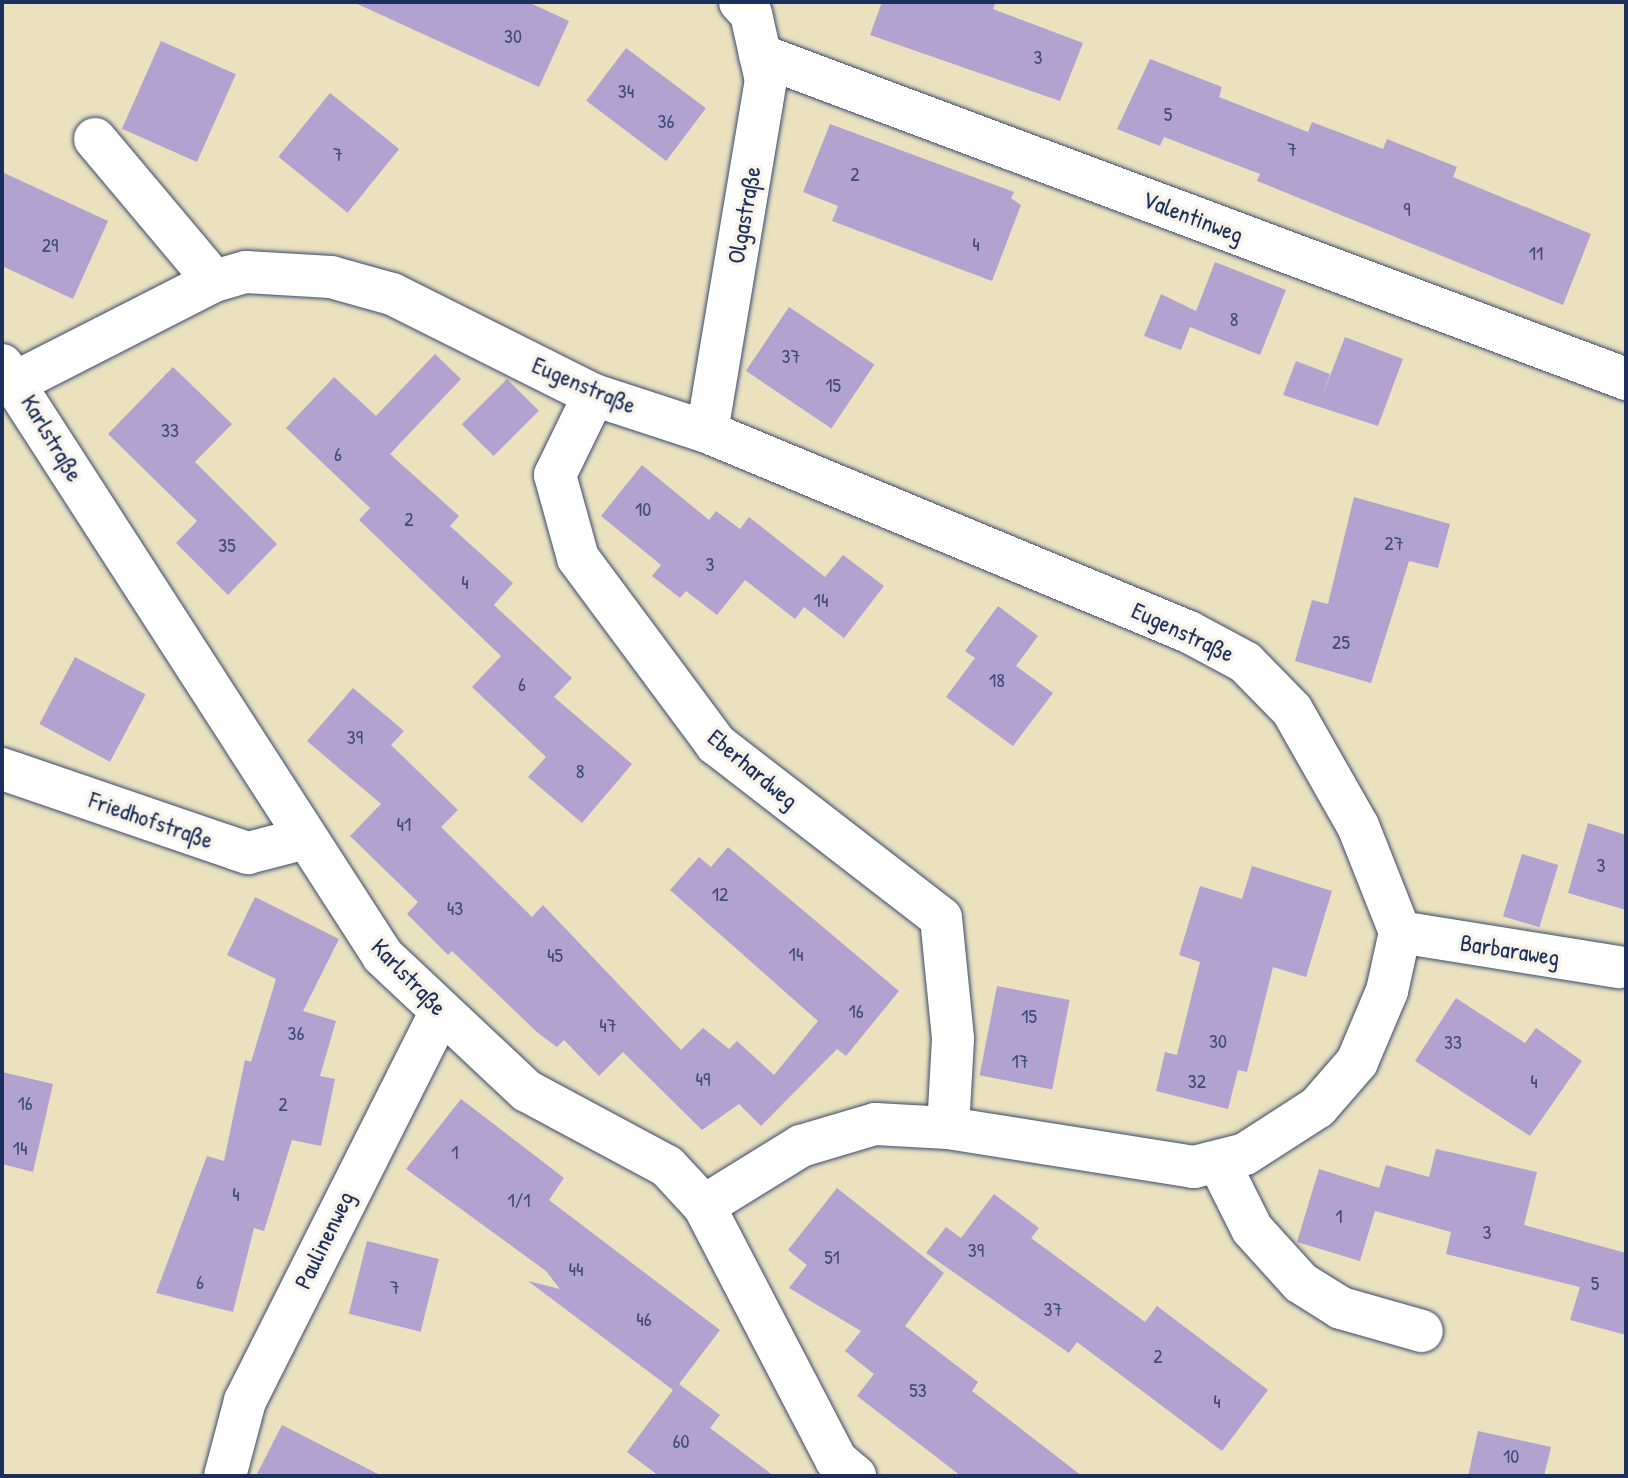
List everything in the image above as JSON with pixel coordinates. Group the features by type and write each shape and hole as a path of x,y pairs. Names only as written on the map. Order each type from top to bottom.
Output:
{"street":[{"name":"Olgastraße","path":"707,432 766,81 751,14 740,2"},
{"name":"Valentinweg","path":"760,55 1626,379"},
{"path":"95,139 214,281"},
{"name":"Eugenstraße","path":"10,373 214,281 246,272 331,277 392,294 594,395 707,432 1189,632 1245,662 1292,710 1358,826 1400,932"},
{"name":"Karlstraße","path":"10,373 302,839 383,956 527,1091 667,1166 704,1206 836,1460 855,1476"},
{"name":"Eberhardweg","path":"594,395 555,475 578,558 716,744 941,918 953,1039 948,1128"},
{"name":"Friedhofstraße","path":"2,769 248,853 302,839"},
{"path":"704,1206 801,1146 875,1124 948,1128 1194,1167 1219,1163 1318,1107 1357,1062 1387,991 1400,932"},
{"name":"Barbaraweg","path":"1400,932 1624,962"},
{"name":"Paulinenweg","path":"225,1476 245,1401 441,1011"},
{"path":"1219,1163 1252,1229 1301,1283 1341,1308 1422,1331"}],"building":[{"path":"353,2 528,2 569,21 539,87"},
{"path":"882,2 996,2 993,9 1083,43 1060,101 870,35"},
{"path":"161,41 236,74 197,162 122,129"},
{"path":"626,48 706,108 666,161 586,101"},
{"path":"1150,59 1222,87 1219,97 1308,132 1312,122 1383,149 1387,139 1457,167 1453,177 1591,234 1563,305 1257,181 1260,174 1164,137 1160,146 1117,129"},
{"path":"330,93 399,149 348,213 278,157"},
{"path":"830,124 1014,192 1011,198 1021,205 992,281 832,221 838,206 803,192"},
{"path":"2,172 108,221 73,299 2,266"},
{"path":"1215,262 1286,290 1260,355 1190,327 1181,350 1144,336 1161,294 1196,311"},
{"path":"789,307 874,365 831,428 746,371"},
{"path":"1345,337 1403,359 1378,426 1283,395 1296,361 1330,374 1321,399"},
{"path":"435,354 461,379 390,454 459,516 450,526 513,583 494,605 572,678 554,697 632,764 582,823 528,777 546,757 472,687 501,656 359,520 370,508 286,428 334,377 376,416"},
{"path":"173,367 232,424 195,462 277,544 228,595 176,543 197,521 108,434"},
{"path":"507,379 539,411 494,456 462,424"},
{"path":"642,465 709,520 716,511 740,529 749,517 825,577 843,555 884,586 844,638 804,607 795,619 745,580 717,615 686,591 680,598 652,576 661,565 601,516"},
{"path":"1354,497 1450,524 1438,568 1409,561 1371,683 1295,661 1312,600 1328,604"},
{"path":"998,606 1038,636 1016,666 1053,693 1013,746 946,697 975,658 965,651"},
{"path":"75,657 146,695 110,762 39,724"},
{"path":"353,688 404,731 391,745 458,810 441,827 532,917 543,905 681,1050 703,1028 729,1049 737,1041 774,1075 818,1021 670,890 699,857 711,867 728,847 899,991 846,1056 837,1049 761,1126 739,1104 702,1130 623,1052 599,1076 564,1040 557,1047 538,1033 452,951 448,955 407,914 418,902 350,836 381,804 307,741"},
{"path":"1588,823 1626,835 1626,910 1568,893"},
{"path":"1522,854 1558,865 1539,927 1503,916"},
{"path":"1252,866 1332,891 1306,977 1273,967 1247,1072 1238,1070 1228,1109 1156,1091 1165,1052 1177,1055 1200,962 1179,955 1200,886 1242,899"},
{"path":"255,897 339,939 303,1011 336,1021 320,1076 335,1079 321,1146 292,1140 264,1231 254,1228 233,1312 156,1293 207,1156 224,1161 245,1060 251,1062 276,979 227,955"},
{"path":"997,986 1070,1000 1052,1089 980,1075"},
{"path":"1456,998 1525,1043 1536,1028 1582,1061 1530,1136 1415,1061"},
{"path":"2,1072 53,1084 33,1172 2,1164"},
{"path":"461,1099 564,1178 549,1200 720,1330 679,1384 720,1415 710,1428 774,1476 659,1476 627,1452 673,1390 528,1281 560,1289 546,1271 406,1169"},
{"path":"1436,1149 1537,1172 1524,1225 1626,1253 1626,1335 1570,1320 1580,1287 1446,1254 1451,1232 1375,1211 1360,1261 1297,1242 1319,1169 1379,1188 1386,1165 1429,1177"},
{"path":"837,1188 944,1273 905,1326 978,1382 972,1391 1082,1476 961,1476 857,1396 874,1374 845,1351 861,1331 789,1288 807,1265 788,1250"},
{"path":"994,1194 1039,1228 1031,1238 1145,1322 1157,1306 1268,1390 1222,1451 1077,1342 1069,1353 926,1253 946,1227 961,1238"},
{"path":"367,1241 439,1259 421,1332 349,1314"},
{"path":"282,1425 382,1476 256,1476"},
{"path":"1478,1431 1551,1447 1544,1476 1468,1476"}]}
